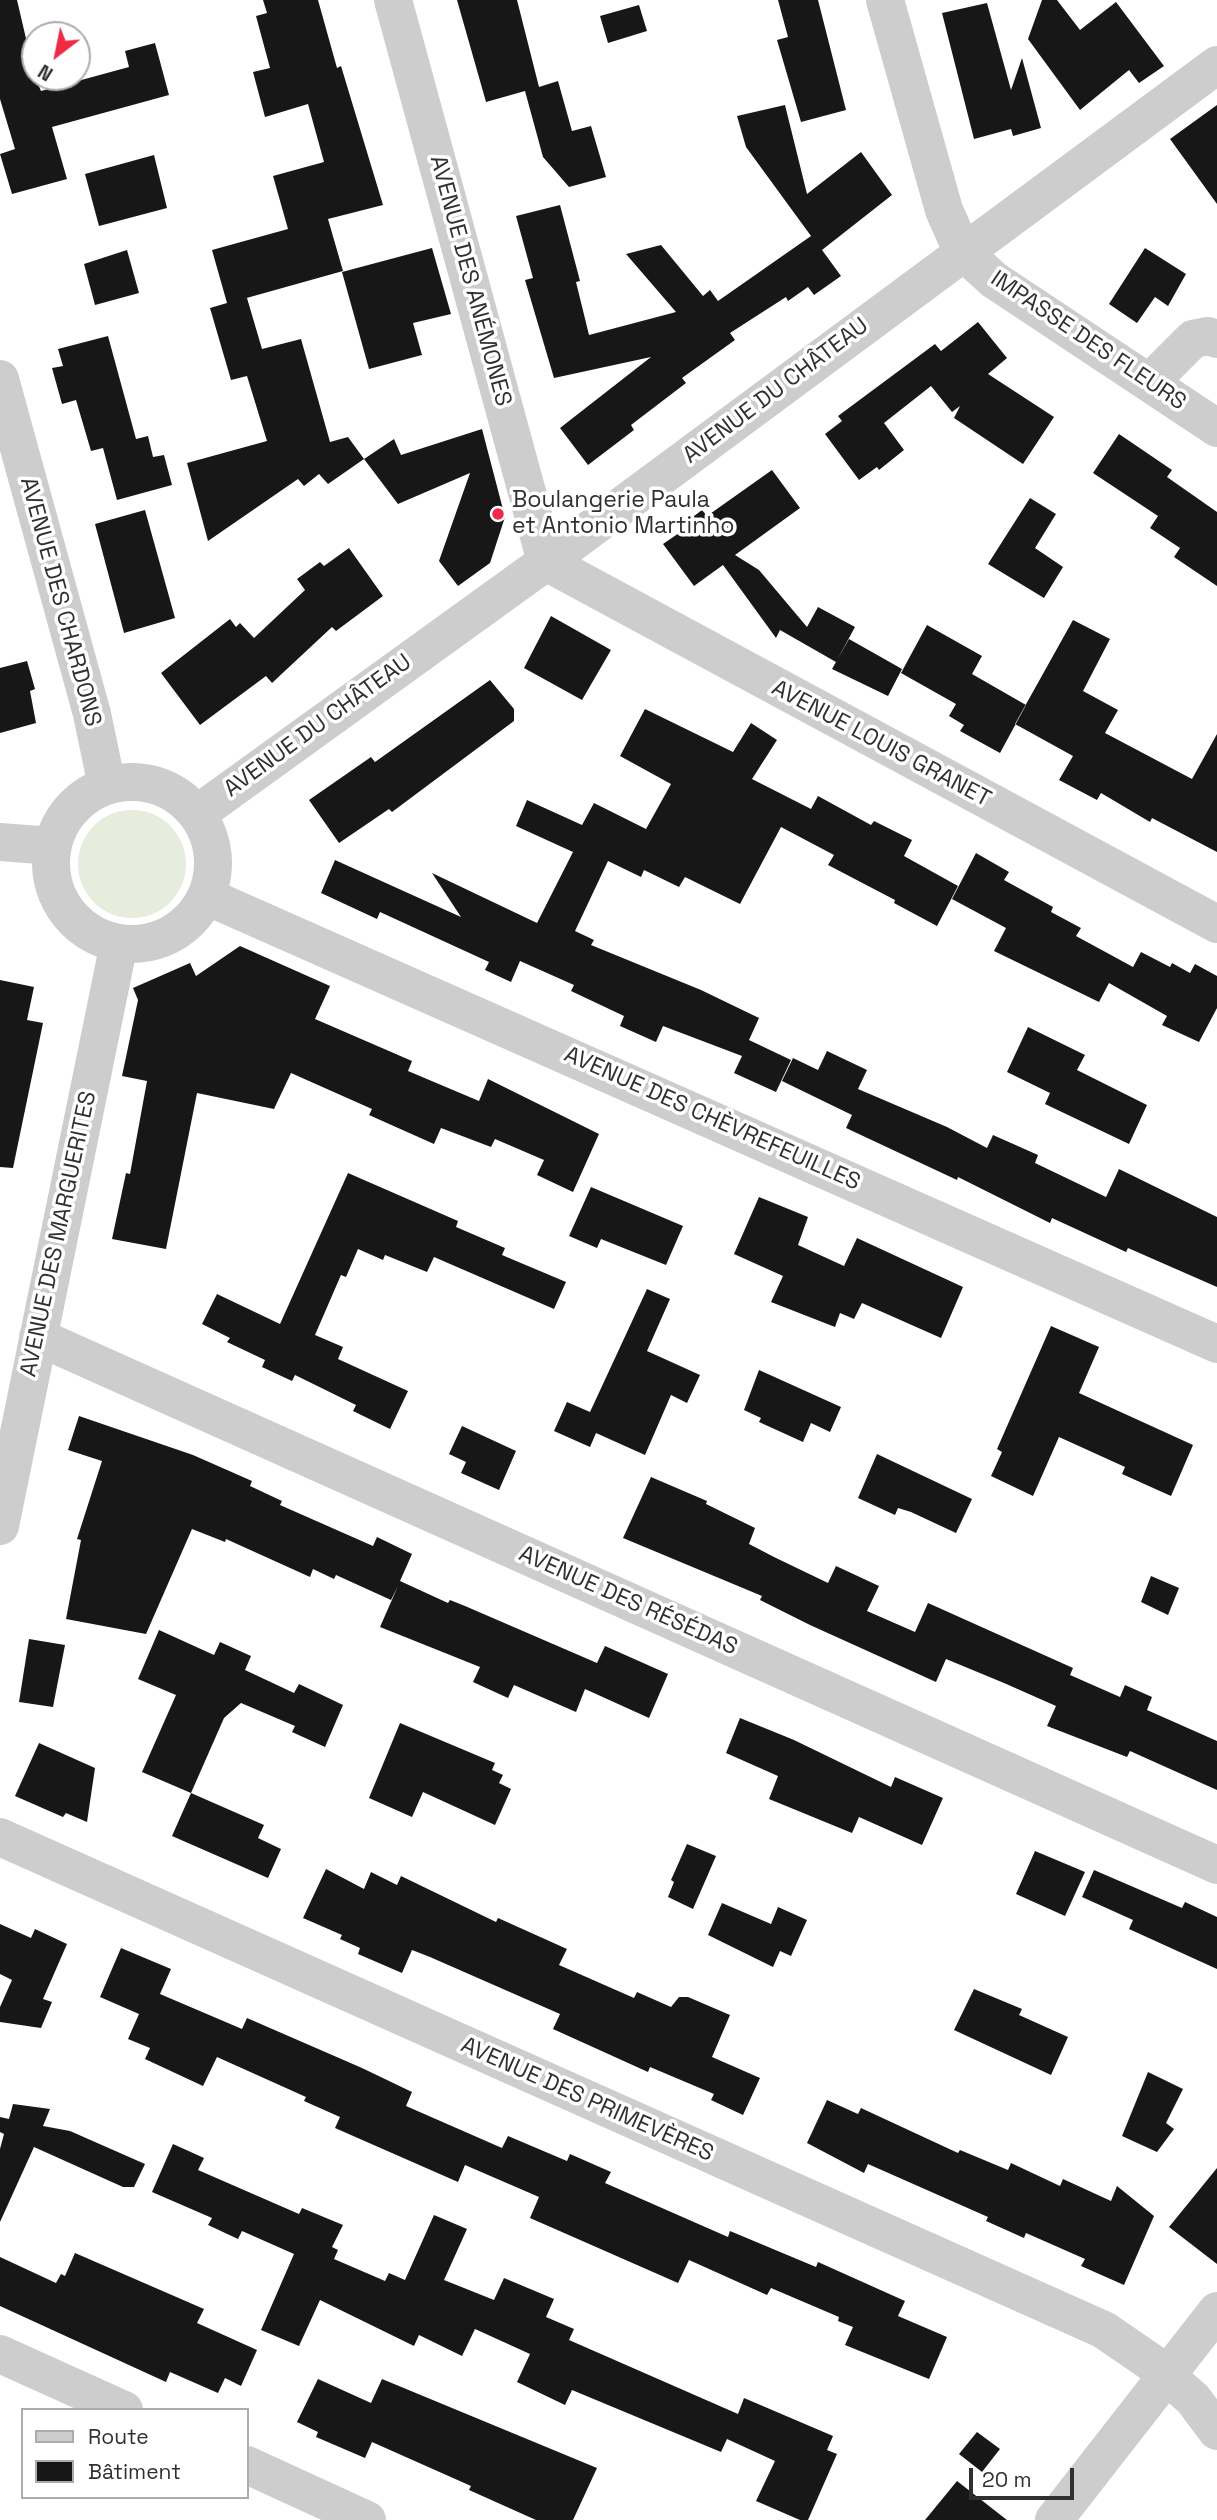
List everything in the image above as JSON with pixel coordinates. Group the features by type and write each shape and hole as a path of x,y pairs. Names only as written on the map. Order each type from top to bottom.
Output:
{"street":[{"name":"AVENUE DES ANÉMONES","path":"393,0 546,562"},
{"path":"885,0 944,210 962,251"},
{"name":"AVENUE DU CHÂTEAU","path":"197,814 546,562 962,251 1217,65"},
{"name":"IMPASSE DES FLEURS","path":"962,251 994,280 1217,428"},
{"path":"1150,382 1193,339 1208,335 1217,339"},
{"name":"AVENUE DES CHARDONS","path":"0,381 92,714 107,786"},
{"name":"AVENUE LOUIS GRANET","path":"546,562 1217,924"},
{"path":"132,781 156,786 178,797 197,814 207,833 213,854 212,876 206,897 191,918 170,934 145,943 119,943 94,935 73,919 58,897 51,872 52,846 59,826 71,808 88,794 107,786 132,781"},
{"path":"0,842 52,846"},
{"name":"AVENUE DES CHÈVREFEUILLES","path":"206,897 1217,1344"},
{"name":"AVENUE DES MARGUERITES","path":"0,1526 119,943"},
{"name":"AVENUE DES RÉSÉDAS","path":"38,1337 1217,1865"},
{"name":"AVENUE DES PRIMEVÈRES","path":"0,1838 1104,2330 1193,2399 1217,2431"},
{"path":"1054,2520 1217,2311"},
{"path":"0,2354 120,2408"},
{"path":"248,2465 367,2520"}],"green space":[{"path":"132,810 162,819 170,826 177,834 186,864 177,894 170,902 162,909 132,918 102,909 94,902 87,894 78,864 87,834 94,826 102,819"}],"building":[{"path":"0,0 17,0 22,21 21,91 91,91 91,77 129,67 125,51 155,43 169,95 52,127 67,179 12,194 0,154 15,149 0,99"},
{"path":"263,0 318,0 337,68 341,66 383,205 328,219 343,271 243,299 247,298 262,349 301,339 330,442 348,437 364,459 328,484 319,474 304,486 298,479 208,541 187,463 267,441 247,376 231,380 210,308 227,303 212,250 288,229 273,176 324,162 308,104 265,117 253,72 270,68 256,16 267,13"},
{"path":"457,0 517,0 539,87 558,81 572,131 591,126 606,177 569,187 543,157 525,91 486,102"},
{"path":"778,0 818,0 846,110 801,122 777,40 788,37"},
{"path":"1042,0 1057,0 1080,30 1116,2 1164,66 1139,83 1129,70 1080,110 1028,39"},
{"path":"987,3 1011,90 1022,58 1041,128 1013,136 1011,129 974,139 942,13"},
{"path":"639,5 647,31 608,43 600,16"},
{"path":"785,105 807,194 861,152 892,195 822,250 841,276 814,295 808,287 788,301 786,297 730,333 735,340 682,378 686,383 631,425 634,430 588,465 560,428 651,357 554,378 525,280 533,278 516,216 560,205 580,281 576,282 589,335 676,312 626,254 661,245 703,296 710,290 718,301 811,236 746,147 737,116"},
{"path":"1217,105 1217,204 1170,139"},
{"path":"154,155 167,208 99,226 85,174"},
{"path":"432,248 451,314 413,323 422,355 369,369 342,272"},
{"path":"1145,248 1186,274 1168,306 1155,297 1137,323 1109,304"},
{"path":"127,250 139,293 95,305 84,264"},
{"path":"978,322 1007,358 988,374 1054,417 1023,464 954,418 960,406 952,412 931,386 884,423 904,450 879,470 877,467 859,480 825,434 842,421 838,416 935,344 941,351"},
{"path":"108,336 136,439 148,436 153,457 164,455 172,485 117,500 103,448 91,451 76,400 62,404 52,368 63,366 58,349"},
{"path":"482,429 505,517 490,563 458,586 439,561 470,473 398,504 364,459 394,439 401,455"},
{"path":"1119,434 1172,470 1167,477 1217,512 1217,586 1174,557 1180,548 1150,528 1158,516 1093,473"},
{"path":"772,470 800,508 735,555 759,570 807,627 818,607 855,627 836,662 780,630 776,638 723,565 694,586 663,544 679,533 677,529 702,510 707,516"},
{"path":"1030,498 1056,514 1035,548 1063,567 1044,598 988,564"},
{"path":"145,510 175,618 124,633 95,524"},
{"path":"349,548 383,596 336,631 332,627 272,683 266,676 200,725 161,673 230,619 236,627 240,623 254,638 305,590 297,579 320,562 324,566"},
{"path":"551,616 611,650 582,700 524,668"},
{"path":"1073,620 1110,639 1083,691 1118,710 1105,733 1192,779 1217,734 1217,852 1152,818 1150,822 1101,793 1097,800 1059,780 1073,756 1015,724"},
{"path":"927,625 982,656 972,674 1026,705 1000,753 960,731 964,725 949,716 956,704 901,673"},
{"path":"849,639 902,669 888,696 832,669"},
{"path":"27,661 35,689 30,691 36,723 0,733 0,668"},
{"path":"490,680 514,709 514,721 392,812 389,809 339,843 309,800 371,757 375,762"},
{"path":"645,709 733,752 751,723 777,740 752,779 811,809 818,796 871,825 874,821 912,840 904,856 958,886 937,926 894,903 895,900 828,865 834,855 781,827 740,904 685,877 679,887 644,870 641,877 608,861 575,931 594,940 591,945 701,990 759,1018 749,1040 791,1060 776,1092 734,1073 742,1056 663,1026 656,1042 620,1026 624,1016 571,991 574,985 520,961 511,982 485,970 489,962 380,912 377,919 321,893 335,860 461,917 432,873 537,923 573,852 516,826 527,800 582,825 594,803 646,829 671,784 620,756"},
{"path":"976,853 1009,872 1004,880 1053,907 1051,912 1081,928 1076,936 1133,967 1141,952 1170,967 1172,963 1190,973 1195,964 1217,976 1217,1008 1199,1042 1162,1025 1167,1016 1109,983 1099,1002 994,951 1006,928 952,899"},
{"path":"240,946 330,986 315,1019 412,1061 408,1071 479,1101 488,1079 599,1134 573,1192 537,1175 544,1160 495,1139 491,1147 441,1128 434,1144 369,1115 372,1109 291,1073 274,1109 197,1093 166,1249 112,1239 126,1173 130,1174 147,1081 122,1076 138,1000 133,988 190,963 196,976"},
{"path":"0,980 34,987 27,1020 43,1023 13,1168 0,1167"},
{"path":"1028,1027 1085,1055 1077,1070 1147,1105 1129,1144 1045,1104 1050,1093 1007,1072"},
{"path":"827,1051 867,1070 858,1089 947,1127 987,1148 993,1135 1038,1155 1035,1163 1106,1197 1119,1169 1217,1217 1217,1287 1128,1248 1126,1252 1052,1218 1050,1223 958,1177 957,1180 846,1128 852,1115 782,1081 793,1058 818,1070"},
{"path":"348,1173 458,1221 456,1227 505,1248 502,1255 566,1282 554,1309 434,1257 427,1272 385,1255 383,1260 358,1249 346,1277 341,1275 315,1335 343,1347 338,1359 408,1391 390,1429 353,1411 356,1405 295,1375 292,1381 262,1367 265,1360 227,1342 230,1338 202,1324 217,1294 280,1324"},
{"path":"591,1187 683,1226 666,1265 601,1239 597,1248 569,1236"},
{"path":"759,1197 808,1217 798,1245 844,1266 857,1238 963,1287 941,1338 862,1303 854,1319 840,1313 835,1327 771,1302 783,1276 734,1254"},
{"path":"647,1289 670,1299 647,1351 700,1375 687,1403 671,1395 645,1455 596,1433 590,1447 554,1431 567,1402 590,1412"},
{"path":"1051,1326 1099,1347 1079,1393 1193,1445 1171,1496 1122,1474 1125,1467 1059,1437 1033,1496 991,1476 1002,1452 997,1449"},
{"path":"759,1370 841,1407 830,1432 811,1423 803,1442 759,1422 761,1418 744,1410"},
{"path":"79,1416 193,1455 252,1481 250,1486 282,1501 280,1505 373,1546 377,1537 412,1554 400,1581 448,1603 450,1600 465,1606 597,1663 605,1646 668,1674 649,1718 585,1689 576,1712 514,1685 508,1698 473,1682 480,1667 380,1627 398,1586 391,1600 336,1575 334,1579 313,1569 310,1577 226,1539 225,1542 192,1529 146,1634 66,1619 81,1540 77,1539 102,1461 68,1450"},
{"path":"462,1426 516,1451 499,1490 461,1473 466,1462 449,1454"},
{"path":"877,1454 972,1499 956,1533 911,1512 898,1508 895,1515 858,1498"},
{"path":"651,1477 707,1501 706,1504 755,1528 749,1544 828,1583 836,1566 879,1586 867,1611 915,1632 928,1603 1073,1668 1070,1675 1120,1697 1125,1685 1152,1697 1147,1710 1217,1741 1217,1790 1130,1751 1127,1757 1047,1726 1056,1706 1004,1683 946,1659 936,1682 810,1625 760,1600 762,1596 623,1538"},
{"path":"1151,1576 1179,1588 1168,1615 1141,1602"},
{"path":"159,1630 214,1655 220,1642 251,1656 245,1670 294,1693 299,1684 343,1705 325,1747 292,1732 295,1726 241,1703 224,1718 191,1793 142,1772 176,1695 138,1679"},
{"path":"29,1639 65,1645 53,1707 19,1702"},
{"path":"740,1718 794,1740 891,1787 895,1777 943,1798 922,1845 859,1817 852,1833 769,1799 778,1776 726,1753"},
{"path":"400,1723 495,1763 492,1770 503,1775 499,1783 511,1789 495,1825 423,1792 412,1817 369,1798"},
{"path":"39,1743 95,1768 87,1822 66,1813 63,1817 15,1796"},
{"path":"191,1793 264,1825 258,1838 281,1849 268,1878 172,1836"},
{"path":"687,1844 716,1856 693,1909 668,1897 674,1882 671,1880"},
{"path":"1035,1851 1085,1872 1065,1916 1016,1894"},
{"path":"326,1869 364,1889 371,1872 397,1885 401,1876 496,1922 498,1918 567,1949 559,1965 634,1998 637,1992 671,2007 679,1997 688,1997 730,2015 712,2057 760,2078 743,2115 711,2100 714,2094 650,2067 648,2072 553,2029 560,2014 430,1957 412,1950 402,1973 358,1954 360,1948 340,1939 342,1935 303,1918"},
{"path":"1094,1870 1182,1908 1185,1902 1217,1917 1217,1969 1129,1929 1133,1920 1082,1897"},
{"path":"722,1903 771,1924 778,1907 807,1920 791,1956 780,1951 773,1967 708,1935"},
{"path":"0,1924 31,1938 35,1929 67,1944 43,1999 52,2002 41,2028 0,2022 0,2007 12,1980 0,1974"},
{"path":"121,1948 171,1969 160,1994 242,2029 247,2018 362,2068 412,2092 406,2106 502,2148 508,2136 567,2161 570,2154 611,2172 605,2183 728,2237 730,2231 816,2267 818,2262 905,2301 898,2316 947,2337 929,2379 845,2345 853,2327 838,2321 839,2317 771,2288 767,2295 689,2260 678,2283 530,2218 539,2197 465,2165 458,2182 335,2128 340,2117 304,2101 306,2097 217,2057 203,2086 145,2059 150,2048 128,2039 139,2014 100,1997"},
{"path":"974,1989 1022,2009 1019,2015 1068,2037 1051,2075 954,2030"},
{"path":"1148,2072 1183,2089 1166,2123 1174,2129 1157,2152 1122,2136"},
{"path":"827,2100 858,2114 861,2108 958,2153 960,2150 1008,2170 1011,2163 1060,2186 1063,2179 1111,2201 1117,2186 1154,2216 1124,2285 1081,2266 1085,2259 1026,2233 1024,2238 986,2221 988,2217 868,2164 864,2173 807,2143"},
{"path":"13,2104 50,2109 43,2126 70,2131 145,2164 134,2187 123,2187 34,2147 0,2222 0,2149 4,2134 0,2132 0,2117 9,2119"},
{"path":"173,2144 204,2158 198,2170 299,2214 302,2208 343,2225 332,2247 338,2250 334,2259 385,2281 389,2273 405,2280 434,2215 467,2229 444,2280 494,2300 504,2278 554,2299 546,2317 574,2329 569,2340 738,2414 744,2398 833,2436 827,2450 837,2454 808,2520 800,2520 756,2501 775,2461 727,2439 721,2452 572,2390 565,2405 517,2382 530,2354 475,2329 462,2356 419,2335 414,2346 320,2300 299,2346 261,2330 294,2254 242,2231 238,2239 208,2225 212,2218 152,2192"},
{"path":"1217,2168 1217,2264 1169,2227"},
{"path":"75,2253 204,2309 197,2323 257,2350 241,2386 225,2378 218,2393 170,2372 166,2382 0,2306 0,2257 56,2283 61,2274 65,2276"},
{"path":"318,2379 371,2403 382,2379 597,2468 573,2520 536,2520 469,2490 471,2486 372,2442 365,2458 316,2437 318,2432 297,2422"},
{"path":"977,2432 1000,2449 982,2472 959,2454"},
{"path":"957,2481 1007,2520 925,2520"}],"place":[{"name":"Boulangerie Paula et Antonio Martinho","path":"498,514"}]}
